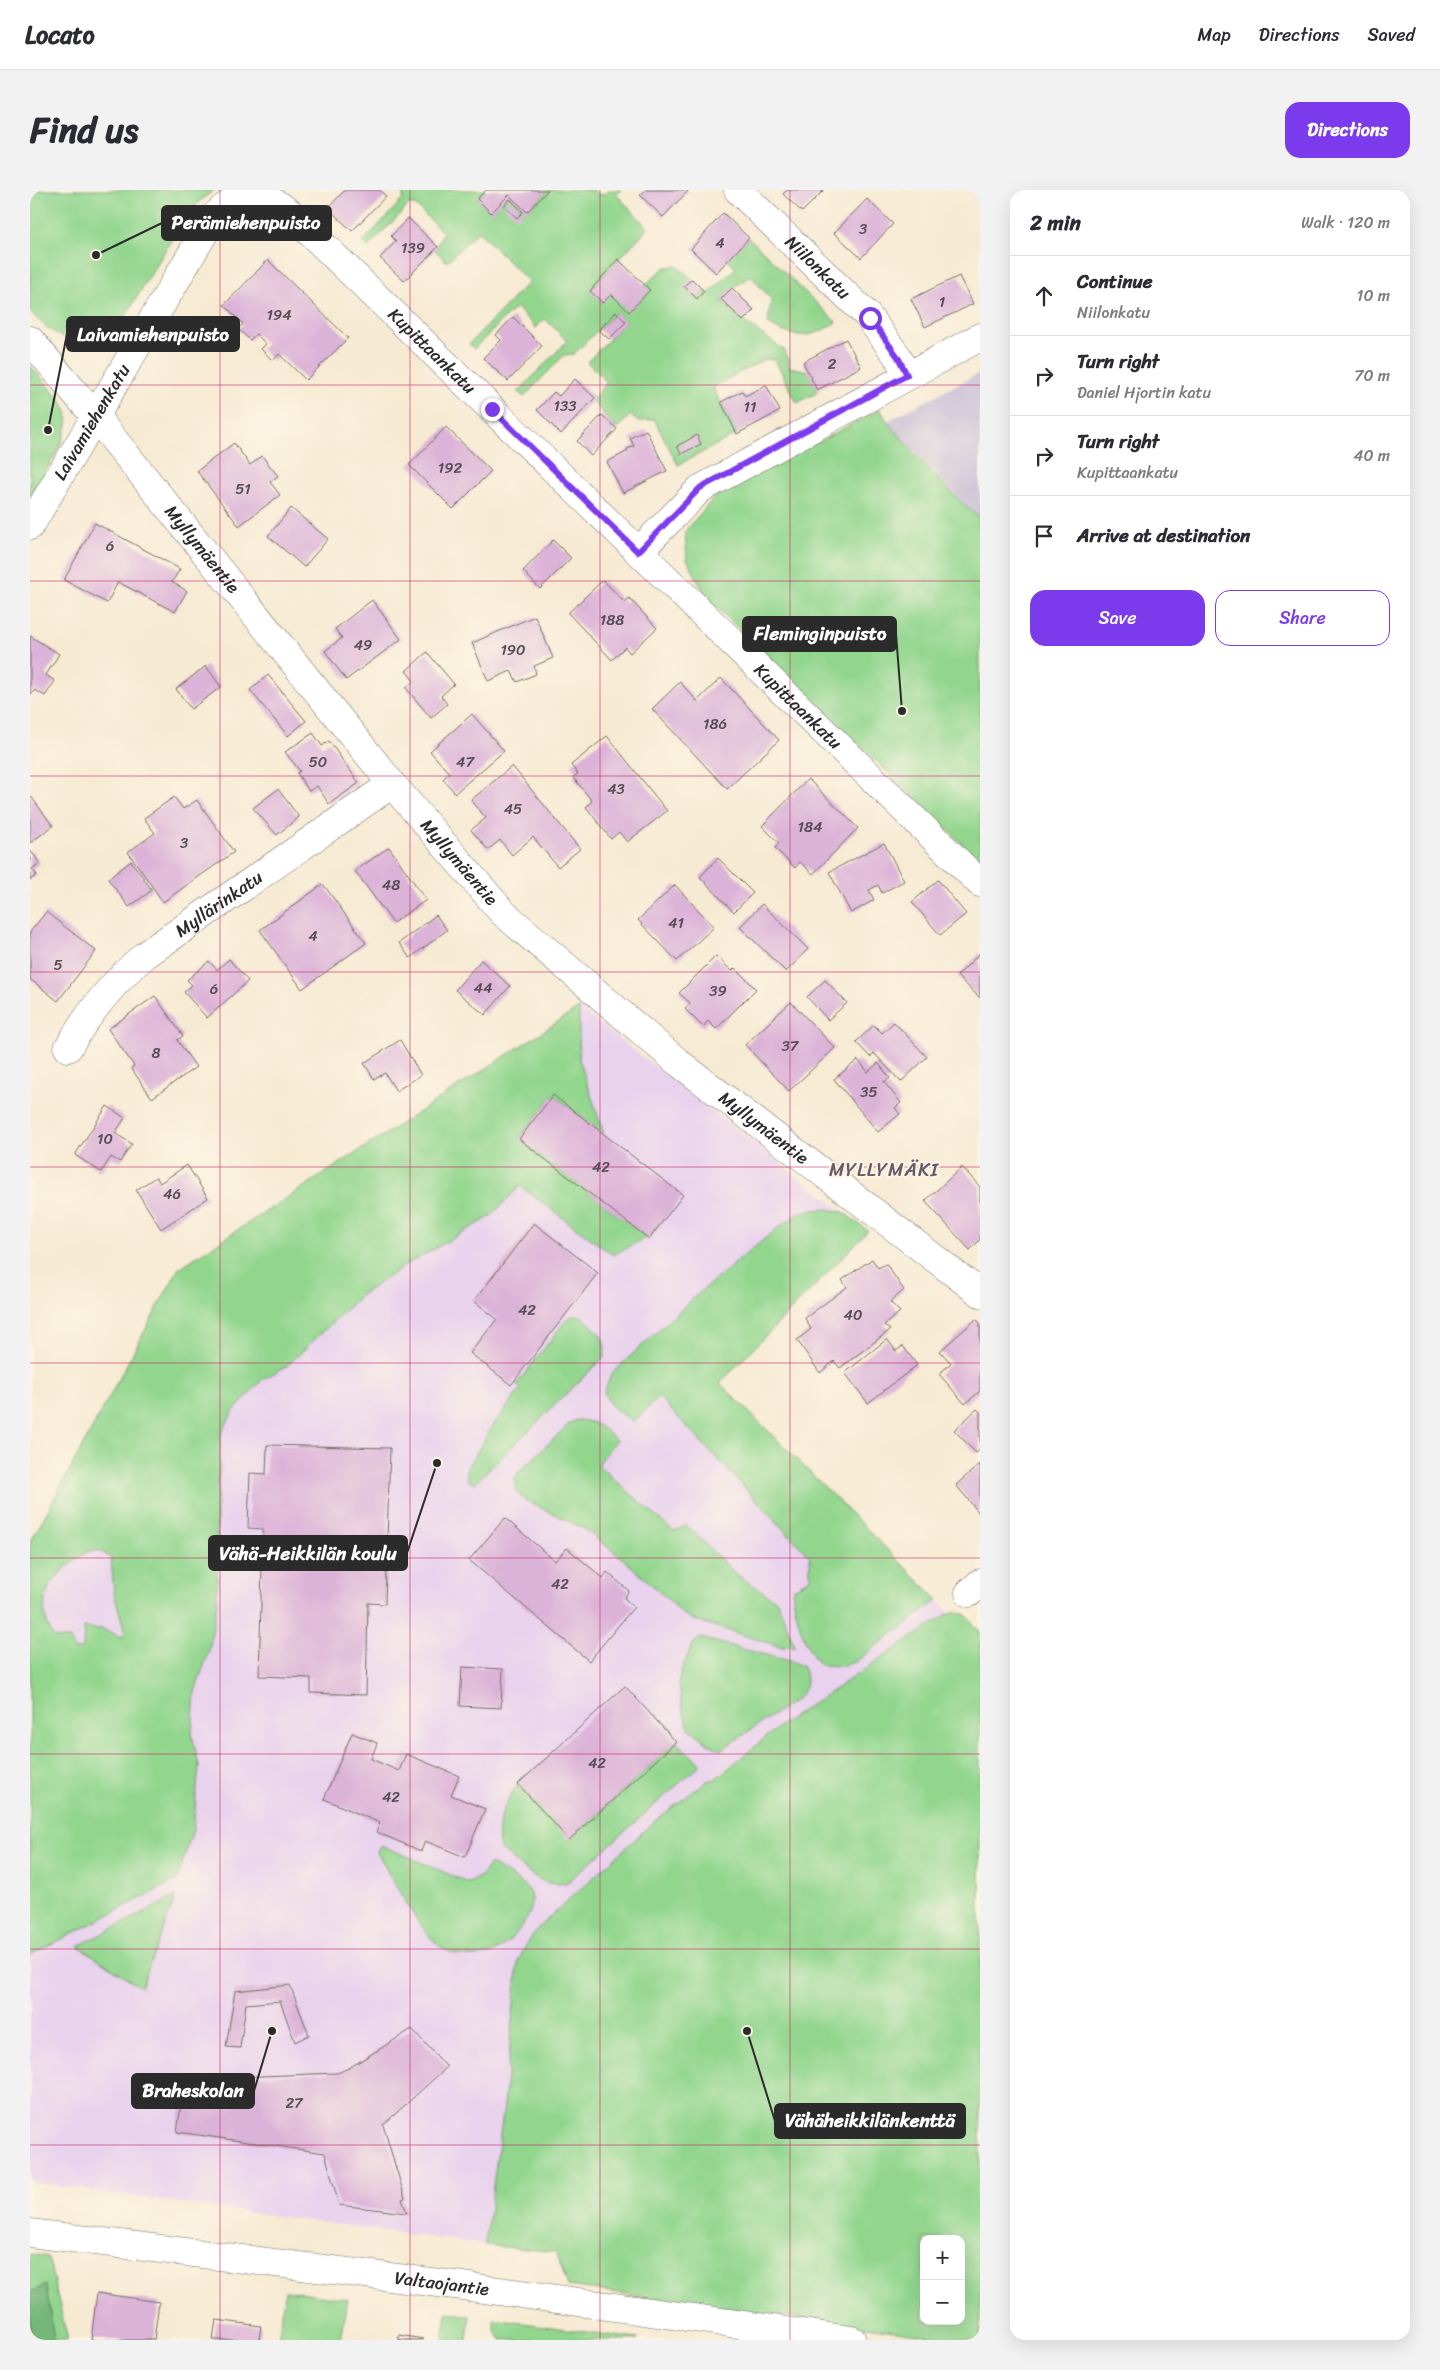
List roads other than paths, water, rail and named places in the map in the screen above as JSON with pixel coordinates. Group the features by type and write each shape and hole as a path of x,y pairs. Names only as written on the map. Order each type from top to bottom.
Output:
{"street":[{"name":"Niilonkatu","path":"738,190 870,318 898,357 907,375"},
{"name":"Laivamiehenkatu","path":"30,526 94,415 213,218 224,207 234,201 248,197 269,199"},
{"name":"Kupittaankatu","path":"269,199 290,213 980,883"},
{"path":"638,552 700,488 980,337"},
{"name":"Myllymäentie","path":"30,340 94,415 392,784 503,913 680,1063 980,1294"},
{"name":"Myllärinkatu","path":"68,1048 100,998 120,976 145,955 392,784"},
{"name":"Valtaojantie","path":"30,2233 463,2286 852,2340"}],"place":[{"name":"Perämiehenpuisto","path":"96,255"},
{"name":"Laivamiehenpuisto","path":"48,430"},
{"name":"Fleminginpuisto","path":"902,711"},
{"name":"Vähä-Heikkilän koulu","path":"437,1463"},
{"name":"Braheskolan","path":"272,2031"},
{"name":"Vähäheikkilänkenttä","path":"747,2031"}],"district":[{"name":"MYLLYMÄKI","path":"884,1169"}]}
